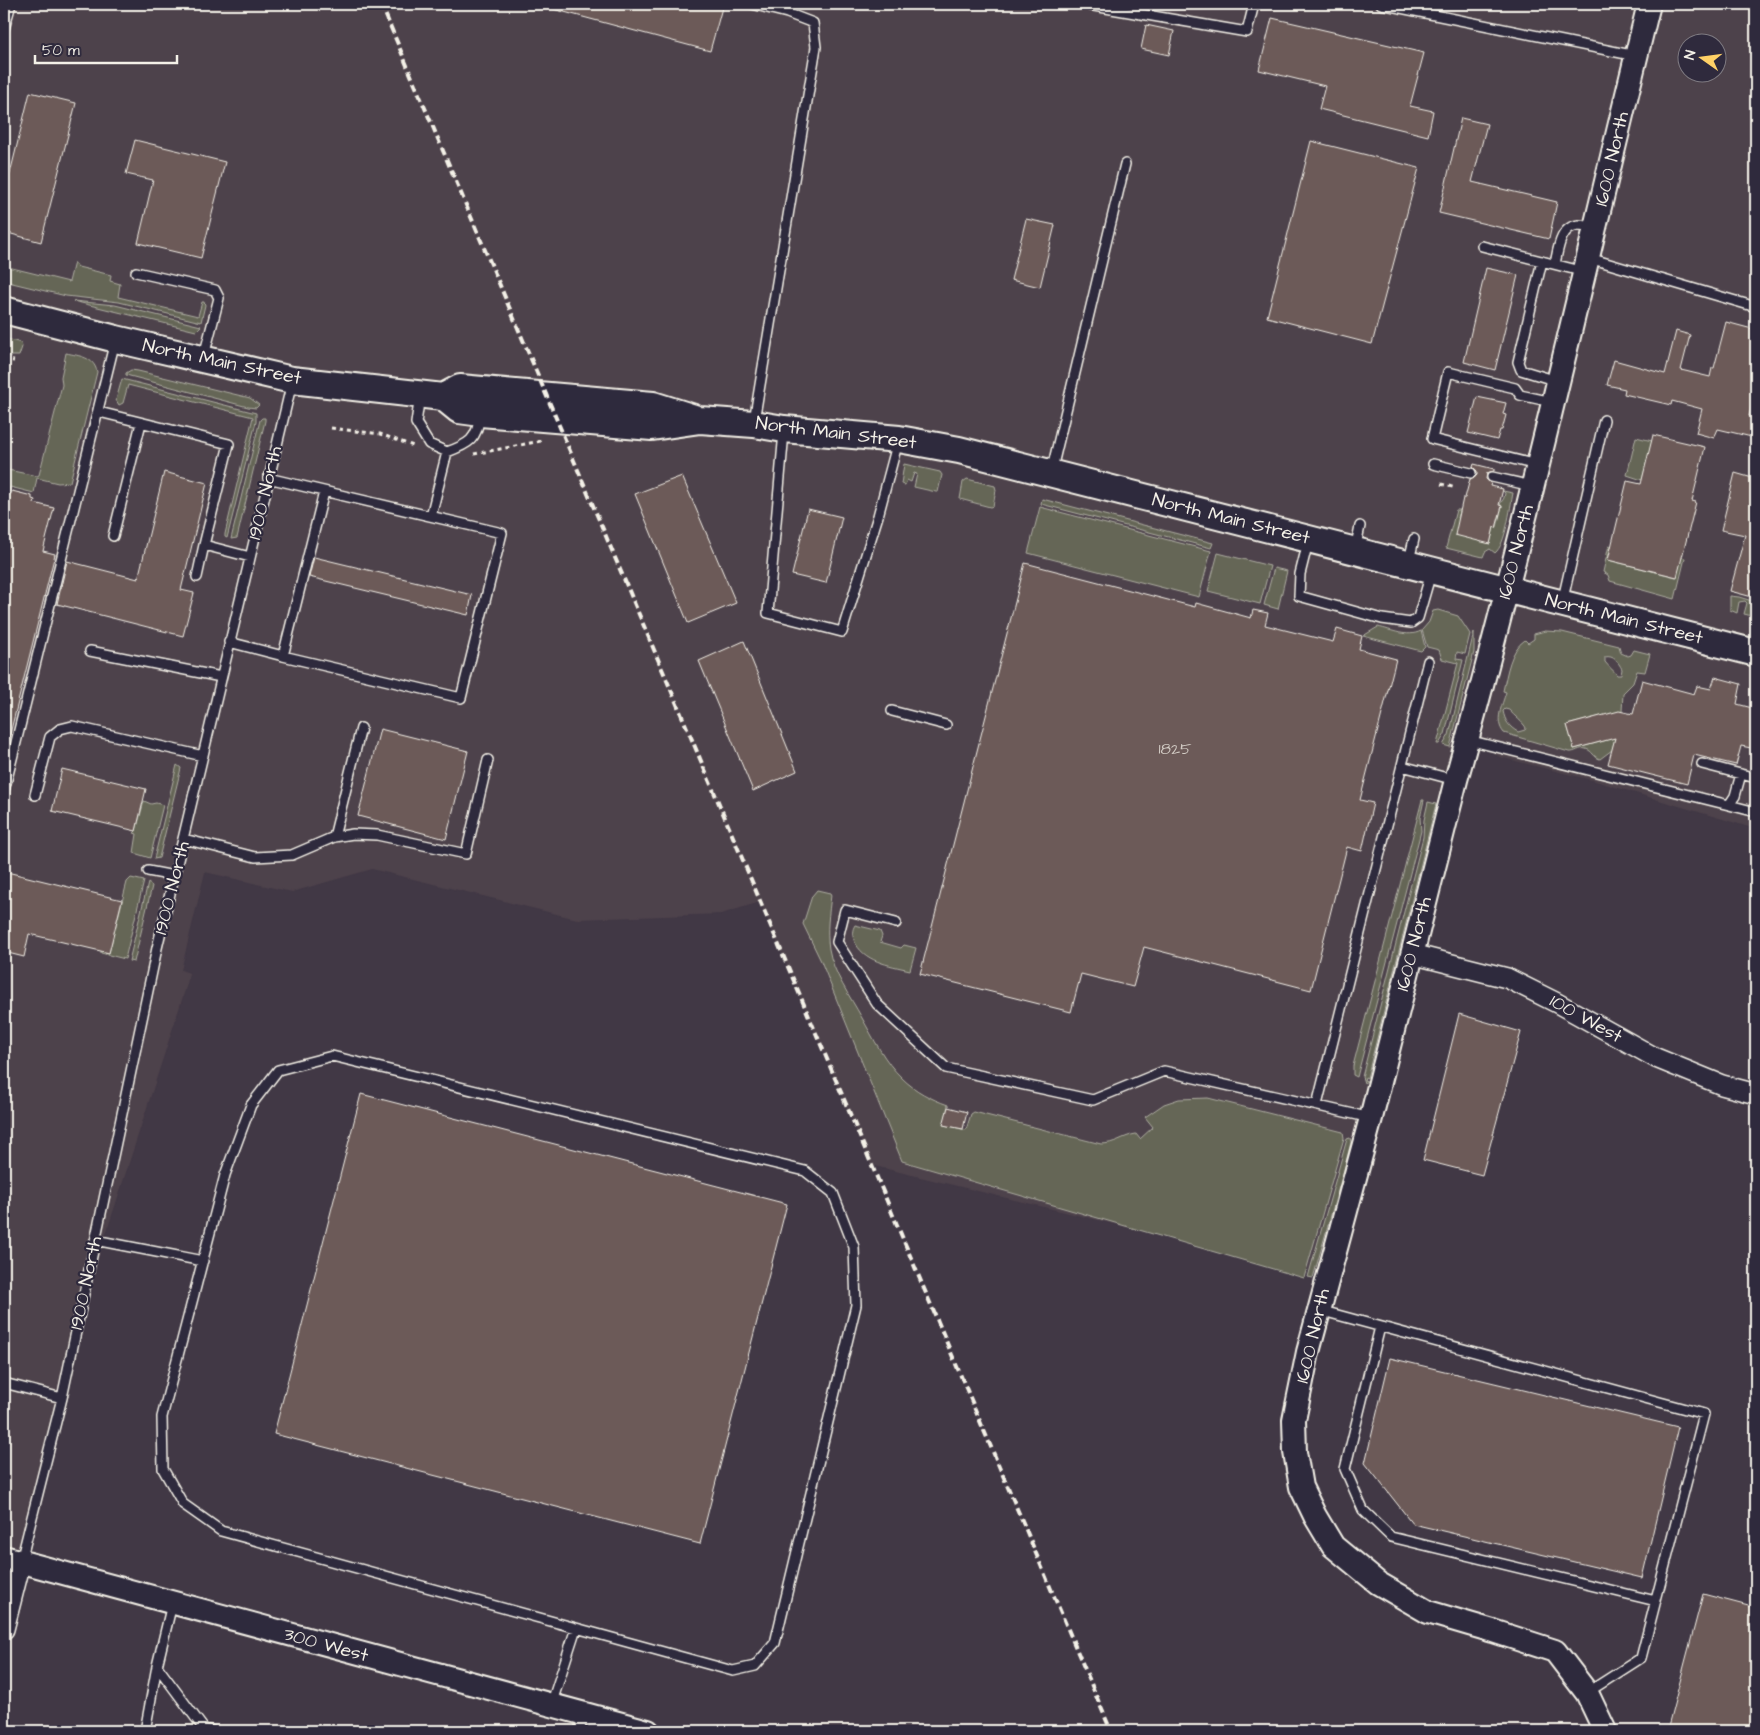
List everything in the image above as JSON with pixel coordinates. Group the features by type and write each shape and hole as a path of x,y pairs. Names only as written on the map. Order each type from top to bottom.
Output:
{"main road":[{"name":"North Main Street","path":"4,310 116,339 292,380 431,396 459,410 652,427 700,420 754,424 784,429 899,439 959,450 1309,539 1357,538 1420,567 1756,653"},
{"name":"North Main Street","path":"431,396 460,388 538,394 653,405 700,420"}],"street":[{"name":"1600 North","path":"1606,1731 1587,1693 1555,1651 1428,1612 1378,1583 1333,1546 1315,1516 1301,1487 1295,1452 1294,1420 1308,1352 1371,1118 1456,780 1507,589 1596,229 1649,4"},
{"name":"100 West","path":"1412,954 1507,978 1558,1003 1656,1058 1722,1085 1756,1094"},
{"name":"300 West","path":"12,1559 551,1706 581,1723 648,1731"},
{"path":"4,1629 12,1559"}],"lane":[{"path":"4,29 10,4"},
{"path":"752,4 787,13 813,23 816,47 754,424"},
{"path":"1082,4 1247,32 1254,4"},
{"path":"1381,4 1636,56"},
{"path":"1051,473 1125,164"},
{"path":"1555,264 1562,234 1568,229 1579,225 1596,229"},
{"path":"1482,246 1555,264 1587,265 1756,308"},
{"path":"1542,261 1518,362 1521,370 1555,392"},
{"path":"136,272 215,290 219,298 203,359"},
{"path":"4,791 116,339"},
{"path":"1534,476 1432,439 1448,372 1515,388 1520,395 1555,392"},
{"name":"1900 North","path":"12,1559 62,1398 139,1028 228,642 292,380"},
{"path":"431,396 416,423 430,444 447,452 465,446 478,431 481,413"},
{"path":"98,412 229,444 197,577"},
{"path":"1562,603 1604,420"},
{"path":"112,536 141,423"},
{"path":"784,429 768,613 842,632 878,516 899,439"},
{"path":"431,516 447,452"},
{"path":"1433,464 1472,473"},
{"path":"1492,477 1534,476"},
{"path":"228,642 461,698 502,534 268,478"},
{"path":"283,656 324,492"},
{"path":"1309,539 1300,574 1299,596 1382,619 1411,623 1418,618 1420,567 1414,539"},
{"path":"204,545 250,557"},
{"path":"90,651 221,677"},
{"path":"1317,1105 1428,661"},
{"path":"892,712 946,726"},
{"path":"35,795 50,737 60,729 72,726 203,756"},
{"path":"334,837 361,728"},
{"path":"1467,740 1756,812"},
{"path":"184,839 256,857 292,855 334,837 352,834 377,835 466,854 488,760"},
{"path":"1702,764 1756,778"},
{"path":"1402,766 1456,780"},
{"path":"1729,805 1735,796 1741,774"},
{"path":"148,871 174,876"},
{"path":"896,923 845,910 837,942 876,1004 946,1068 1093,1100 1164,1071 1371,1118"},
{"path":"332,1056 805,1171 833,1193 854,1247 856,1305 775,1642 755,1666 733,1671 576,1628 222,1531 183,1504 164,1468 162,1417 225,1174 251,1105 278,1070 332,1056"},
{"path":"95,1240 203,1261"},
{"path":"1319,1310 1704,1414 1641,1658 1587,1693"},
{"path":"1380,1327 1345,1469 1363,1510 1391,1537 1656,1601"},
{"path":"4,1383 62,1398"},
{"path":"145,1731 157,1666 172,1604"},
{"path":"551,1706 576,1628"},
{"path":"157,1666 207,1731"}],"path":[{"path":"4,360 14,362"},
{"path":"1441,484 1456,488"}],"shaded area":[{"path":"4,4 1756,4 1756,829 1592,780 1500,757 1457,732 1320,1274 871,1165 760,902 721,914 577,919 372,869 292,892 205,872 181,970 189,973 187,984 78,1320 21,1562 4,1557"}],"green space":[{"path":"74,262 78,267 111,275 110,281 120,284 118,297 198,316 202,302 204,302 201,322 119,302 66,296 4,281 4,266 69,282"},
{"path":"73,301 115,305 201,326 196,331"},
{"path":"4,338 21,343 22,347 19,356 4,356"},
{"path":"66,353 90,360 97,372 70,482 58,483 37,478 34,493 10,487 8,494 4,493 4,472 7,473 8,470 39,475 62,385 61,377"},
{"path":"131,370 250,398 259,405 256,408 248,407 126,375"},
{"path":"122,379 256,413 256,422 227,538 225,534 253,417 128,385 123,403 119,405 116,400"},
{"path":"265,418 265,421 237,538 231,539 260,420"},
{"path":"1636,437 1652,441 1642,480 1627,475"},
{"path":"904,464 940,472 942,475 938,492 914,487 917,474 914,473 911,482 907,480 905,485 901,484"},
{"path":"967,479 995,486 993,506 990,507 960,499 963,482"},
{"path":"1503,491 1513,493 1505,534 1495,553 1490,549 1485,552 1483,557 1446,548 1456,510 1460,510 1458,518 1490,544 1494,527 1497,527 1502,506 1500,504 1505,493"},
{"path":"1042,499 1213,543 1211,548 1041,504"},
{"path":"1040,507 1211,551 1199,597 1028,553"},
{"path":"1609,545 1611,546 1608,560 1676,577 1681,557 1685,558 1675,599 1610,581 1608,575 1603,572"},
{"path":"1218,553 1270,566 1260,604 1208,591"},
{"path":"1274,568 1287,571 1278,609 1264,605"},
{"path":"1730,596 1752,601 1755,604 1752,616 1744,614 1747,603 1745,601 1739,602 1737,613 1730,610"},
{"path":"1438,610 1458,616 1470,634 1465,654 1457,652 1456,659 1463,660 1445,734 1439,744 1437,744 1458,663 1442,659 1439,650 1427,647 1422,630 1429,622 1433,611"},
{"path":"1378,627 1405,634 1421,631 1425,647 1421,651 1363,636"},
{"path":"1545,631 1562,632 1619,646 1621,653 1628,656 1634,650 1650,654 1645,672 1637,671 1633,683 1623,693 1622,711 1612,750 1600,759 1586,749 1569,752 1504,733 1501,728 1499,718 1506,692 1503,691 1510,663 1520,644 1525,640 1528,643 1534,639 1534,634","holes":["1605,657 1611,657 1617,662 1622,669 1621,675 1617,675 1606,664","1505,709 1509,710 1525,726 1525,730 1518,732 1512,728 1506,721 1503,711","1601,716 1607,740 1574,749 1567,725"]},
{"path":"1474,632 1474,652 1450,747 1443,745 1449,735"},
{"path":"177,765 181,768 159,858 154,859"},
{"path":"1422,800 1424,800 1420,818 1421,831 1357,1077 1353,1075 1353,1066"},
{"path":"144,801 163,805 150,858 134,853 137,834 134,833"},
{"path":"1428,802 1436,804 1367,1078 1365,1077 1364,1080 1367,1081 1364,1083 1362,1077 1423,837"},
{"path":"131,878 144,881 125,959 101,953 101,951 109,953 127,882"},
{"path":"148,883 152,886 134,962 129,961"},
{"path":"817,890 830,893 831,895 828,942 834,967 842,984 880,1050 896,1071 918,1091 948,1105 944,1125 966,1130 971,1114 974,1112 1106,1144 1136,1134 1140,1139 1153,1127 1145,1117 1164,1104 1179,1099 1208,1098 1343,1132 1344,1138 1304,1278 902,1161 821,961 803,924 812,896"},
{"path":"855,925 880,931 882,936 880,942 901,948 904,945 916,948 910,970 870,958 858,947 854,940 853,929"},
{"path":"1350,1138 1351,1142 1345,1166 1313,1278 1308,1277 1347,1139"}],"building":[{"path":"554,4 723,4 710,51 553,9"},
{"path":"1272,18 1424,53 1410,106 1433,111 1428,136 1319,109 1325,86 1259,70"},
{"path":"1146,25 1174,31 1169,55 1141,49"},
{"path":"30,92 76,103 41,242 4,232 4,198"},
{"path":"1461,118 1487,124 1472,182 1557,202 1549,239 1439,213"},
{"path":"135,140 225,162 201,258 138,243 153,180 126,174"},
{"path":"1311,141 1419,168 1372,344 1267,317"},
{"path":"1026,219 1055,225 1040,287 1011,280"},
{"path":"1486,268 1518,275 1495,370 1464,362"},
{"path":"1726,322 1756,330 1756,389 1749,416 1756,417 1756,438 1718,429 1714,438 1696,433 1702,409 1672,401 1671,405 1624,394 1625,389 1607,385 1614,360 1665,374 1676,331 1690,335 1681,370 1710,377"},
{"path":"1477,397 1506,403 1503,414 1506,415 1497,440 1468,433"},
{"path":"1653,435 1705,447 1692,501 1696,502 1677,577 1608,560 1627,481 1641,484"},
{"path":"1474,464 1494,469 1494,471 1487,473 1486,479 1491,483 1490,486 1503,489 1499,505 1502,506 1490,544 1455,535 1463,498 1465,498 1470,479 1477,475 1477,471 1473,467"},
{"path":"164,472 207,483 181,590 194,593 183,636 57,604 67,561 138,579"},
{"path":"1735,473 1756,479 1756,598 1730,591 1745,535 1721,530"},
{"path":"682,476 736,603 688,623 635,494"},
{"path":"12,491 32,496 32,499 35,500 34,503 54,508 43,551 55,554 8,742 4,741 4,493 11,494"},
{"path":"808,509 842,517 826,583 792,575"},
{"path":"314,557 472,595 468,615 309,577"},
{"path":"1025,563 1195,607 1196,603 1251,618 1253,610 1268,613 1265,625 1333,642 1337,629 1362,636 1359,649 1396,659 1360,800 1373,803 1362,851 1347,847 1311,990 1144,947 1133,987 1081,974 1071,1012 920,974"},
{"path":"744,641 797,771 753,791 699,661"},
{"path":"1715,677 1741,684 1737,704 1756,709 1756,749 1741,746 1736,765 1694,755 1687,784 1608,764 1615,738 1574,749 1567,725 1619,711 1633,714 1642,680 1694,694 1697,686 1711,689"},
{"path":"380,729 468,751 446,839 358,816"},
{"path":"62,769 146,789 136,831 52,811"},
{"path":"7,872 122,900 109,953 29,934 24,957 4,952 4,884"},
{"path":"1459,1014 1521,1032 1482,1175 1423,1160"},
{"path":"361,1094 787,1204 700,1544 274,1434"},
{"path":"948,1107 967,1112 963,1129 943,1125"},
{"path":"1390,1358 1678,1427 1642,1578 1413,1524 1365,1463"},
{"path":"1703,1594 1756,1608 1756,1708 1750,1731 1667,1731"}],"railway":[{"path":"381,4 1111,1731"}]}
